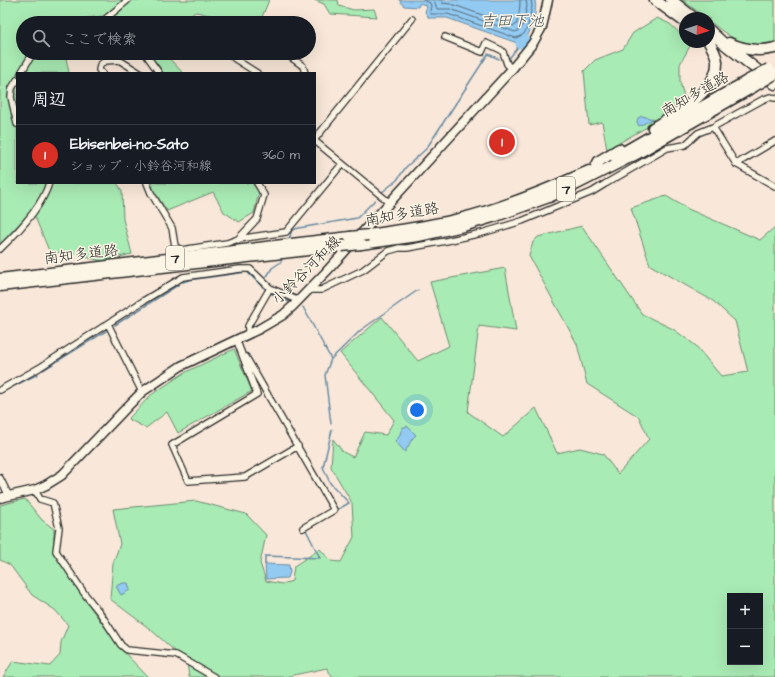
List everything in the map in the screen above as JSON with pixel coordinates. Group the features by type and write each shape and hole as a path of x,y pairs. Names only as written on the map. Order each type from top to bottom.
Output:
{"highway":[{"path":"655,0 679,18"},
{"path":"671,0 686,12"},
{"path":"715,38 750,50 762,51 775,48"},
{"path":"715,39 722,42 775,84"},
{"path":"715,40 775,89"},
{"path":"596,167 599,161 671,117 698,98 707,89 713,80 716,71 717,60 713,48"},
{"name":"南知多道路","path":"0,286 361,244 418,236 463,226 549,197 606,170 708,113 753,86 773,70"},
{"path":"753,86 775,80"},
{"name":"南知多道路","path":"0,279 369,235 417,228 460,219 542,192 596,167 753,86"}],"main road":[{"name":"小鈴谷河和線","path":"0,498 35,490 62,475 142,392 181,366 237,342 248,334 283,315 299,301 512,69 533,43 542,28 548,0"}],"street":[{"path":"111,16 128,0"},
{"path":"316,139 412,19"},
{"path":"445,37 482,52 486,43 500,49 503,52 506,64 512,69"},
{"path":"22,72 29,60"},
{"path":"101,72 99,70 100,65 105,61 120,60 138,72"},
{"path":"150,60 158,72"},
{"path":"237,60 255,72"},
{"path":"295,60 303,66 305,72"},
{"path":"16,82 12,88 11,97 16,120"},
{"path":"309,290 321,290 363,270 388,251 482,233 522,221 578,199 667,148 685,145 698,133 762,100 770,97 775,98"},
{"path":"712,127 736,164 775,186"},
{"path":"316,141 390,203"},
{"path":"736,164 775,141"},
{"path":"147,184 151,193 172,228 174,246 181,250 286,232 342,164"},
{"path":"0,248 31,216 47,190 49,184"},
{"path":"238,241 257,220 264,195 258,184"},
{"path":"0,390 39,368 183,277 240,266 250,269 270,288 299,301"},
{"path":"248,334 248,326 270,288"},
{"path":"108,324 142,392"},
{"path":"237,342 334,510 303,528"},
{"path":"237,342 257,394 172,445 188,481 245,477 298,446"},
{"path":"0,478 9,496"},
{"path":"35,490 40,498 53,503 59,528 56,551 84,593 100,612 121,645 127,650 176,655 207,675 214,677"}],"green space":[{"path":"0,0 269,0 262,16 214,16 196,12 189,16 16,16 16,60 66,60 69,72 16,72 16,184 118,184 122,191 123,219 132,254 102,261 64,252 50,253 32,210 0,244"},
{"path":"314,0 338,0 339,6 354,10 374,9 377,17 330,14 324,4"},
{"path":"682,0 775,0 775,42 752,45 738,41 715,26 715,12 698,12"},
{"path":"657,18 670,24 679,32 679,48 689,48 680,64 680,82 685,100 680,108 607,150 602,122 589,125 584,71 595,60 623,49 633,33"},
{"path":"154,60 171,60 182,72 162,72"},
{"path":"151,184 253,184 259,192 254,213 239,222 224,212 213,192 167,211 154,191"},
{"path":"666,196 688,209 760,240 775,227 775,677 332,677 327,668 284,677 189,677 187,662 150,629 110,599 113,563 120,544 113,509 196,501 246,514 266,535 260,563 266,581 282,584 292,581 294,566 320,549 331,561 341,562 354,537 352,503 331,467 333,439 343,452 353,457 365,432 386,435 394,420 340,353 382,317 418,361 449,346 430,282 505,268 516,331 479,326 468,412 503,437 536,408 557,453 580,448 603,454 618,474 649,439 639,417 587,384 577,344 529,256 533,242 538,237 582,226 642,314 673,329 695,345 721,376 748,372 735,321 713,301 650,265 631,208"},
{"path":"234,349 252,391 178,433 167,412 146,428 128,419 151,395 184,373"},
{"path":"25,499 42,520 54,529 54,553 83,597 120,648 148,677 3,677 13,661 50,666 60,655 61,642 68,625 55,610 32,595 10,565 0,560 0,505"}],"water":[{"name":"吉田下池","path":"399,0 535,0 536,10 534,20 526,40 523,38 517,43 447,18 429,18 425,12 427,6 420,3 418,7 404,6"},
{"path":"642,116 653,119 639,126 637,122 638,118"},
{"path":"407,426 416,435 405,452 395,441 399,437 402,428"},
{"path":"265,564 289,565 290,572 288,578 266,579"},
{"path":"123,583 128,583 130,590 121,595 116,586"}],"waterway":[{"path":"520,44 525,39"},
{"path":"508,60 520,44"},
{"path":"381,193 397,180 406,167 426,149 488,54 499,59"},
{"path":"289,239 292,230 357,218 375,200"},
{"path":"266,278 272,268 281,262 282,259"},
{"path":"183,282 247,272 266,290"},
{"path":"115,325 178,285"},
{"path":"303,307 331,359 361,330 418,290"},
{"path":"270,293 289,302"},
{"path":"43,370 106,331"},
{"path":"331,359 325,375 331,424"},
{"path":"0,393 38,374"},
{"path":"332,430 323,467 330,483 349,503 335,511"},
{"path":"265,564 265,556 320,558 306,530 312,526"}],"place":[{"name":"Ebisenbei-no-Sato","path":"502,142"}]}
